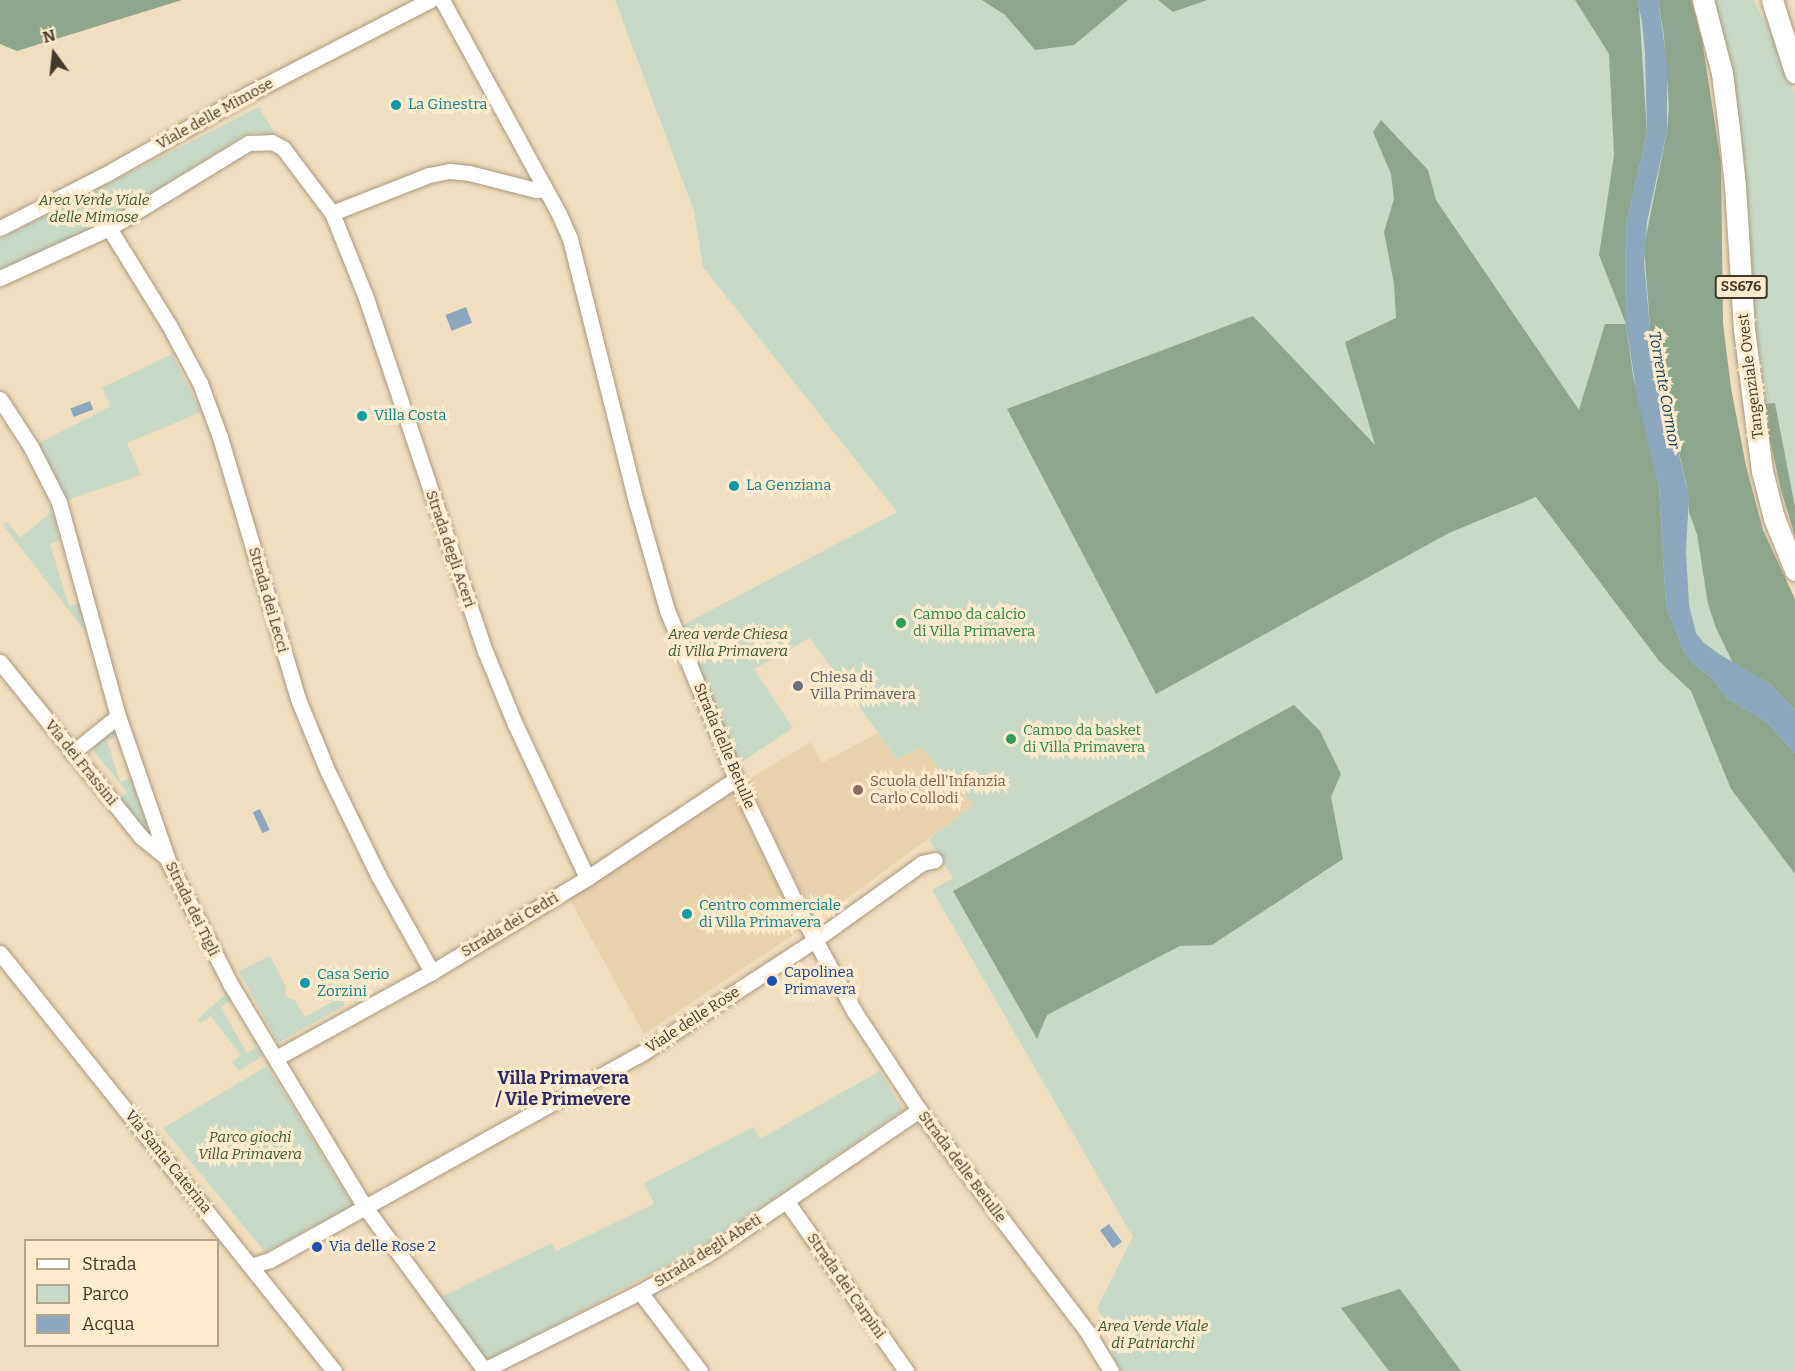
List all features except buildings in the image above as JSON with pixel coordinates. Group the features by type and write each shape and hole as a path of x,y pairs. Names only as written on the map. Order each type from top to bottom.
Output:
{"highway":[{"name":"Tangenziale Ovest","path":"1703,0 1722,73 1735,186 1744,329 1762,471 1774,518 1795,570"},
{"path":"1774,0 1795,36"},
{"path":"1774,0 1795,72"}],"street":[{"name":"Viale delle Mimose","path":"0,228 106,174 248,94 430,0"},
{"name":"Strada delle Betulle","path":"442,0 570,239 636,505 667,610 735,779 815,940 854,1011 919,1110 1088,1333 1111,1371"},
{"name":"Strada degli Aceri","path":"0,278 109,228 236,149 260,141 272,142 284,148 332,213 365,295 485,651 515,724 587,878"},
{"path":"332,213 429,175 450,171 469,173 536,190 545,189"},
{"name":"Strada dei Lecci","path":"109,228 170,325 200,383 220,437 298,699 328,772 368,855 432,972"},
{"name":"Strada dei Tigli","path":"0,399 31,447 59,502 118,716 167,859 231,985 365,1207 484,1371"},
{"name":"Via dei Frassini","path":"0,662 141,837 167,859"},
{"path":"72,753 118,716"},
{"name":"Strada dei Cedri","path":"276,1058 432,972 587,878 735,779"},
{"name":"Viale delle Rose","path":"251,1266 260,1265 639,1055 815,940 922,864 935,860"},
{"name":"Via Santa Caterina","path":"0,953 334,1371"},
{"name":"Strada degli Abeti","path":"484,1371 640,1292 706,1255 919,1110"},
{"name":"Strada dei Carpini","path":"787,1202 906,1371"},
{"path":"640,1292 700,1371"}],"shaded area":[{"path":"878,733 897,759 921,748 974,805 837,906 818,916 812,913 747,780 811,742 822,763"},
{"path":"731,790 801,930 644,1034 569,898"}],"green space":[{"path":"0,0 182,0 17,51 0,44"},
{"path":"615,0 1678,0 1724,404 1765,568 1795,621 1795,1371 1121,1371 1111,1351 1120,1343 1097,1308 1133,1237 932,890 953,878 929,839 974,805 921,748 897,759 810,638 754,669 793,728 737,765 681,626 897,512 703,267 694,211"},
{"path":"982,0 1128,0 1074,45 1035,50 1005,15"},
{"path":"1158,0 1207,0 1173,12"},
{"path":"1575,0 1637,0 1639,7 1647,133 1625,229 1626,324 1599,255 1614,155 1609,54"},
{"path":"1658,0 1691,0 1702,40 1721,163 1723,323 1731,388 1746,466 1763,530 1795,599 1795,710 1770,684 1733,663 1716,628 1708,604 1697,534 1689,512 1687,486 1651,339 1644,247 1667,131 1669,107 1664,37"},
{"path":"1713,0 1753,0 1778,45 1795,94 1795,507 1775,403 1762,404"},
{"name":"Area Verde Viale delle Mimose","path":"259,107 276,135 258,132 244,135 103,223 0,270 0,239"},
{"path":"1381,120 1428,170 1436,200 1579,410 1605,324 1626,324 1633,375 1659,486 1666,605 1684,652 1694,664 1712,678 1727,698 1767,722 1795,753 1795,874 1731,789 1691,691 1659,661 1536,497 1449,533 1156,694 1007,409 1253,316 1375,445 1345,342 1396,318 1394,284 1384,232 1394,199 1391,174 1373,132"},
{"path":"172,354 201,412 127,443 141,475 67,500 39,443 111,406 102,388"},
{"path":"1775,403 1795,507 1795,536 1781,490 1762,404"},
{"path":"51,509 60,540 50,544 69,606 79,604 86,632 3,525 7,522 20,538 47,516"},
{"path":"1294,705 1320,731 1341,774 1331,797 1343,859 1212,945 1180,946 1047,1015 1037,1039 953,891"},
{"path":"114,726 118,736 107,740 120,782 131,779 148,826 143,829 119,799 127,792 92,749 83,756 79,752"},
{"path":"270,956 286,987 285,996 295,1000 305,1017 341,997 345,1005 278,1043 239,971"},
{"path":"228,992 233,999 221,1007 247,1053 259,1046 264,1055 239,1071 232,1062 241,1055 211,1016 201,1023 198,1019"},
{"name":"Parco giochi Villa Primavera","path":"267,1066 353,1205 265,1252 163,1128"},
{"path":"880,1071 903,1110 710,1242 491,1359 483,1356 441,1297 552,1243 556,1251 654,1204 644,1183 754,1127 760,1139"},
{"path":"1400,1289 1461,1371 1389,1371 1341,1308"}],"water":[{"path":"1637,0 1658,0 1667,64 1667,131 1647,222 1644,263 1651,339 1689,496 1686,552 1689,605 1696,633 1703,642 1770,684 1795,710 1795,753 1767,722 1727,698 1712,678 1694,664 1684,652 1666,605 1659,486 1638,401 1626,325 1625,229 1647,133 1645,53 1642,21"},
{"path":"466,307 472,323 452,331 445,315"},
{"path":"90,401 93,409 74,417 70,409"},
{"path":"260,809 270,830 262,833 253,812"},
{"path":"1109,1224 1122,1242 1113,1248 1100,1230"}],"place":[{"name":"La Ginestra","path":"396,105"},
{"name":"Villa Costa","path":"362,416"},
{"name":"La Genziana","path":"734,486"},
{"name":"Campo da calcio di Villa Primavera","path":"901,623"},
{"name":"Chiesa di Villa Primavera","path":"798,686"},
{"name":"Campo da basket di Villa Primavera","path":"1011,739"},
{"name":"Scuola dell'Infanzia Carlo Collodi","path":"858,790"},
{"name":"Centro commerciale di Villa Primavera","path":"687,914"},
{"name":"Capolinea Primavera","path":"772,981"},
{"name":"Casa Serio Zorzini","path":"305,983"},
{"name":"Via delle Rose 2","path":"317,1247"}],"district":[{"name":"Villa Primavera / Vile Primevere","path":"563,1089"}],"water label":[{"name":"Torrente Cormor","path":"1664,390"}],"park label":[{"name":"Area verde Chiesa di Villa Primavera","path":"728,642"},
{"name":"Area Verde Viale di Patriarchi","path":"1153,1334"}]}
